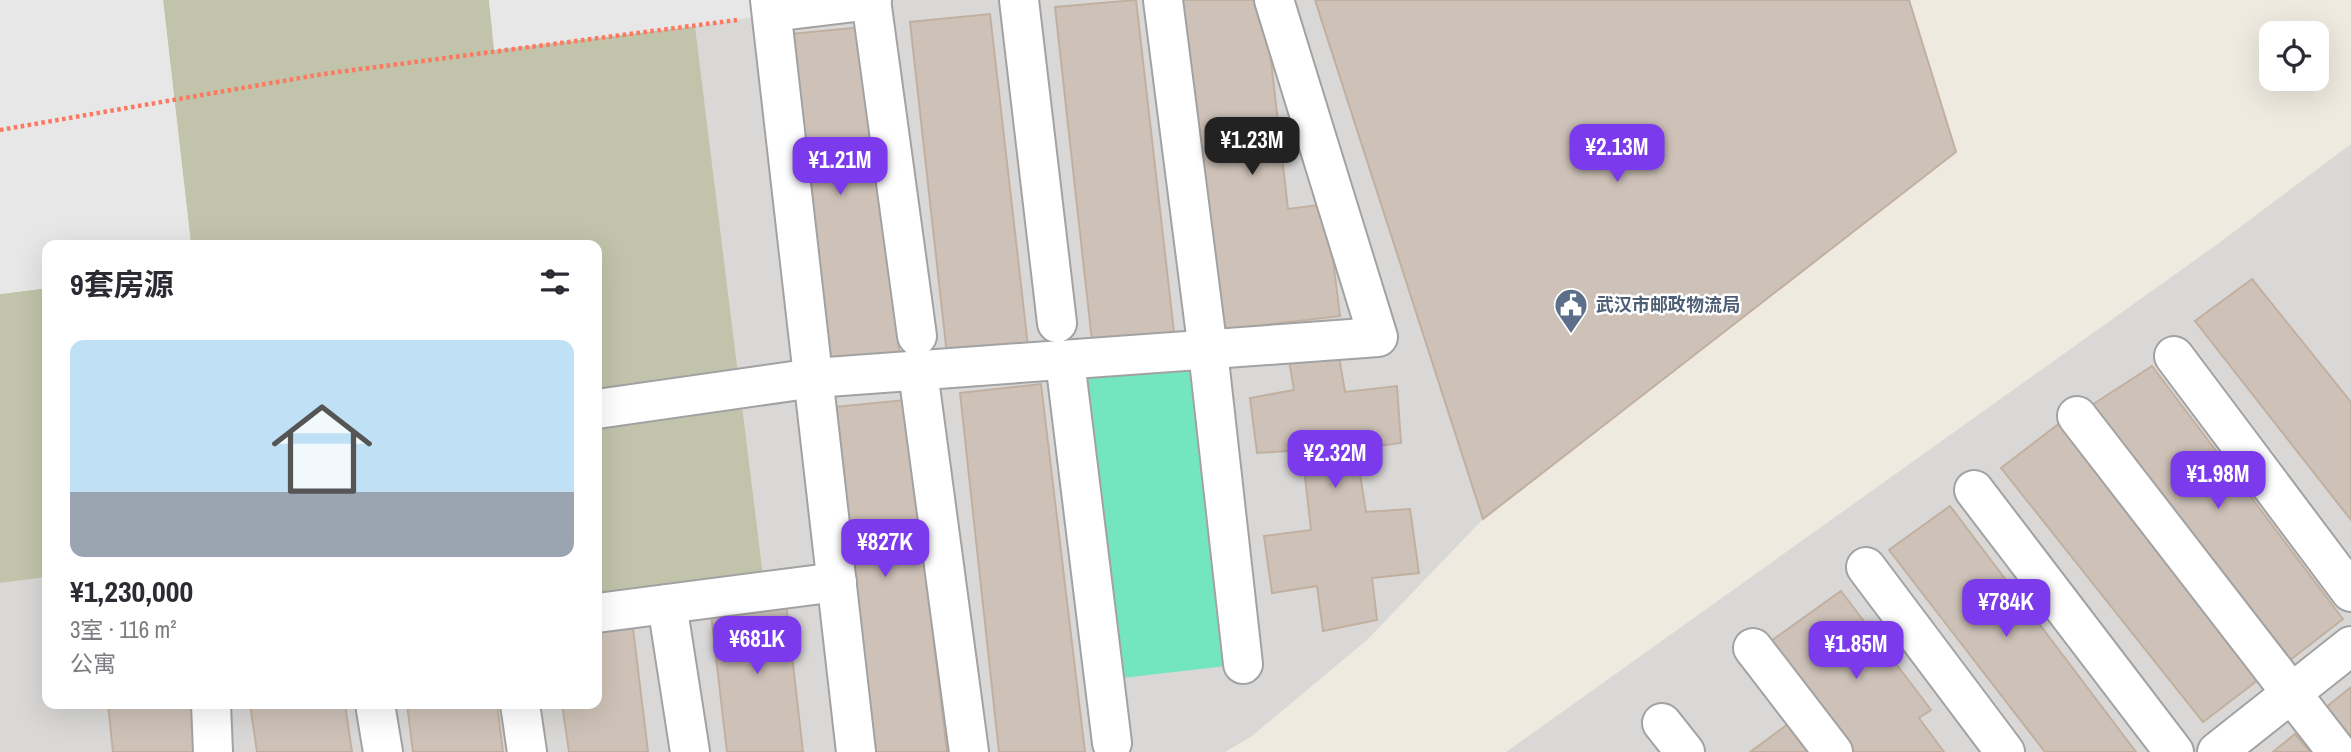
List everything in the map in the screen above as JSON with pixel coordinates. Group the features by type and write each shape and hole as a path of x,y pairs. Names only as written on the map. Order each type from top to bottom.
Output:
{"street":[{"path":"856,752 771,6 872,0 969,752"},
{"path":"1019,0 1057,323"},
{"path":"1163,0 1208,351 1243,664"},
{"path":"602,408 814,378 918,354 1065,361 1378,337 1274,0"},
{"path":"2174,356 2351,592"},
{"path":"1065,361 1112,743"},
{"path":"2077,416 2337,752"},
{"path":"1974,490 2174,752"},
{"path":"1866,567 2005,752"},
{"path":"602,612 837,582"},
{"path":"667,604 690,752"},
{"path":"2217,752 2351,646"},
{"path":"1753,648 1833,752"},
{"path":"211,709 213,752"},
{"path":"376,709 383,752"},
{"path":"521,709 527,752"}],"path":[{"path":"0,130 323,74 695,26 771,6"}],"shaded area":[{"path":"0,0 163,0 190,240 42,240 42,289 0,294"},
{"path":"163,0 489,0 495,50 695,26 763,575 602,598 602,240 190,240"},
{"path":"489,0 751,0 753,17 494,50"},
{"path":"751,0 1315,0 1483,519 1368,639 1252,736 1225,752 0,752 0,583 42,578 42,709 602,709 602,598 763,575 695,26 753,17"},
{"path":"2351,144 2351,752 1506,752 2219,243"},
{"path":"42,289 42,578 0,583 0,294"}],"green space":[{"path":"1208,351 1243,664 1105,680 1065,361"}],"building":[{"path":"1136,0 1174,332 1092,341 1055,7"},
{"path":"1182,0 1264,0 1288,209 1326,204 1340,316 1220,330"},
{"name":"武汉市邮政物流局","path":"1315,0 1909,0 1956,152 1483,519"},
{"path":"990,14 1028,346 947,355 910,22"},
{"path":"862,27 900,359 819,368 781,35"},
{"path":"2252,279 2351,402 2351,520 2195,321"},
{"path":"1338,351 1345,392 1397,386 1401,443 1356,449 1366,512 1410,509 1419,573 1372,578 1377,620 1323,631 1317,586 1272,593 1264,536 1311,530 1302,450 1257,453 1250,398 1294,390 1288,355"},
{"path":"2152,366 2343,619 2290,660 2092,405"},
{"path":"1041,384 1085,752 999,752 960,393"},
{"path":"905,400 947,752 863,752 825,408"},
{"path":"2060,423 2258,680 2203,722 2001,468"},
{"path":"1950,506 2136,752 2045,752 1889,550"},
{"path":"1841,591 1931,710 1919,718 1944,752 1854,752 1771,641"},
{"path":"785,594 803,752 727,752 710,605"},
{"path":"632,620 648,752 569,752 563,709 602,709 602,623"},
{"path":"2351,687 2351,745 2324,709"},
{"path":"109,709 195,709 199,752 113,752"},
{"path":"251,709 346,709 352,752 257,752"},
{"path":"408,709 498,709 503,752 413,752"},
{"path":"1788,724 1810,752 1750,752"},
{"path":"2295,734 2310,752 2273,752"}],"place":[{"name":"武汉市邮政物流局","path":"1571,335"}]}
